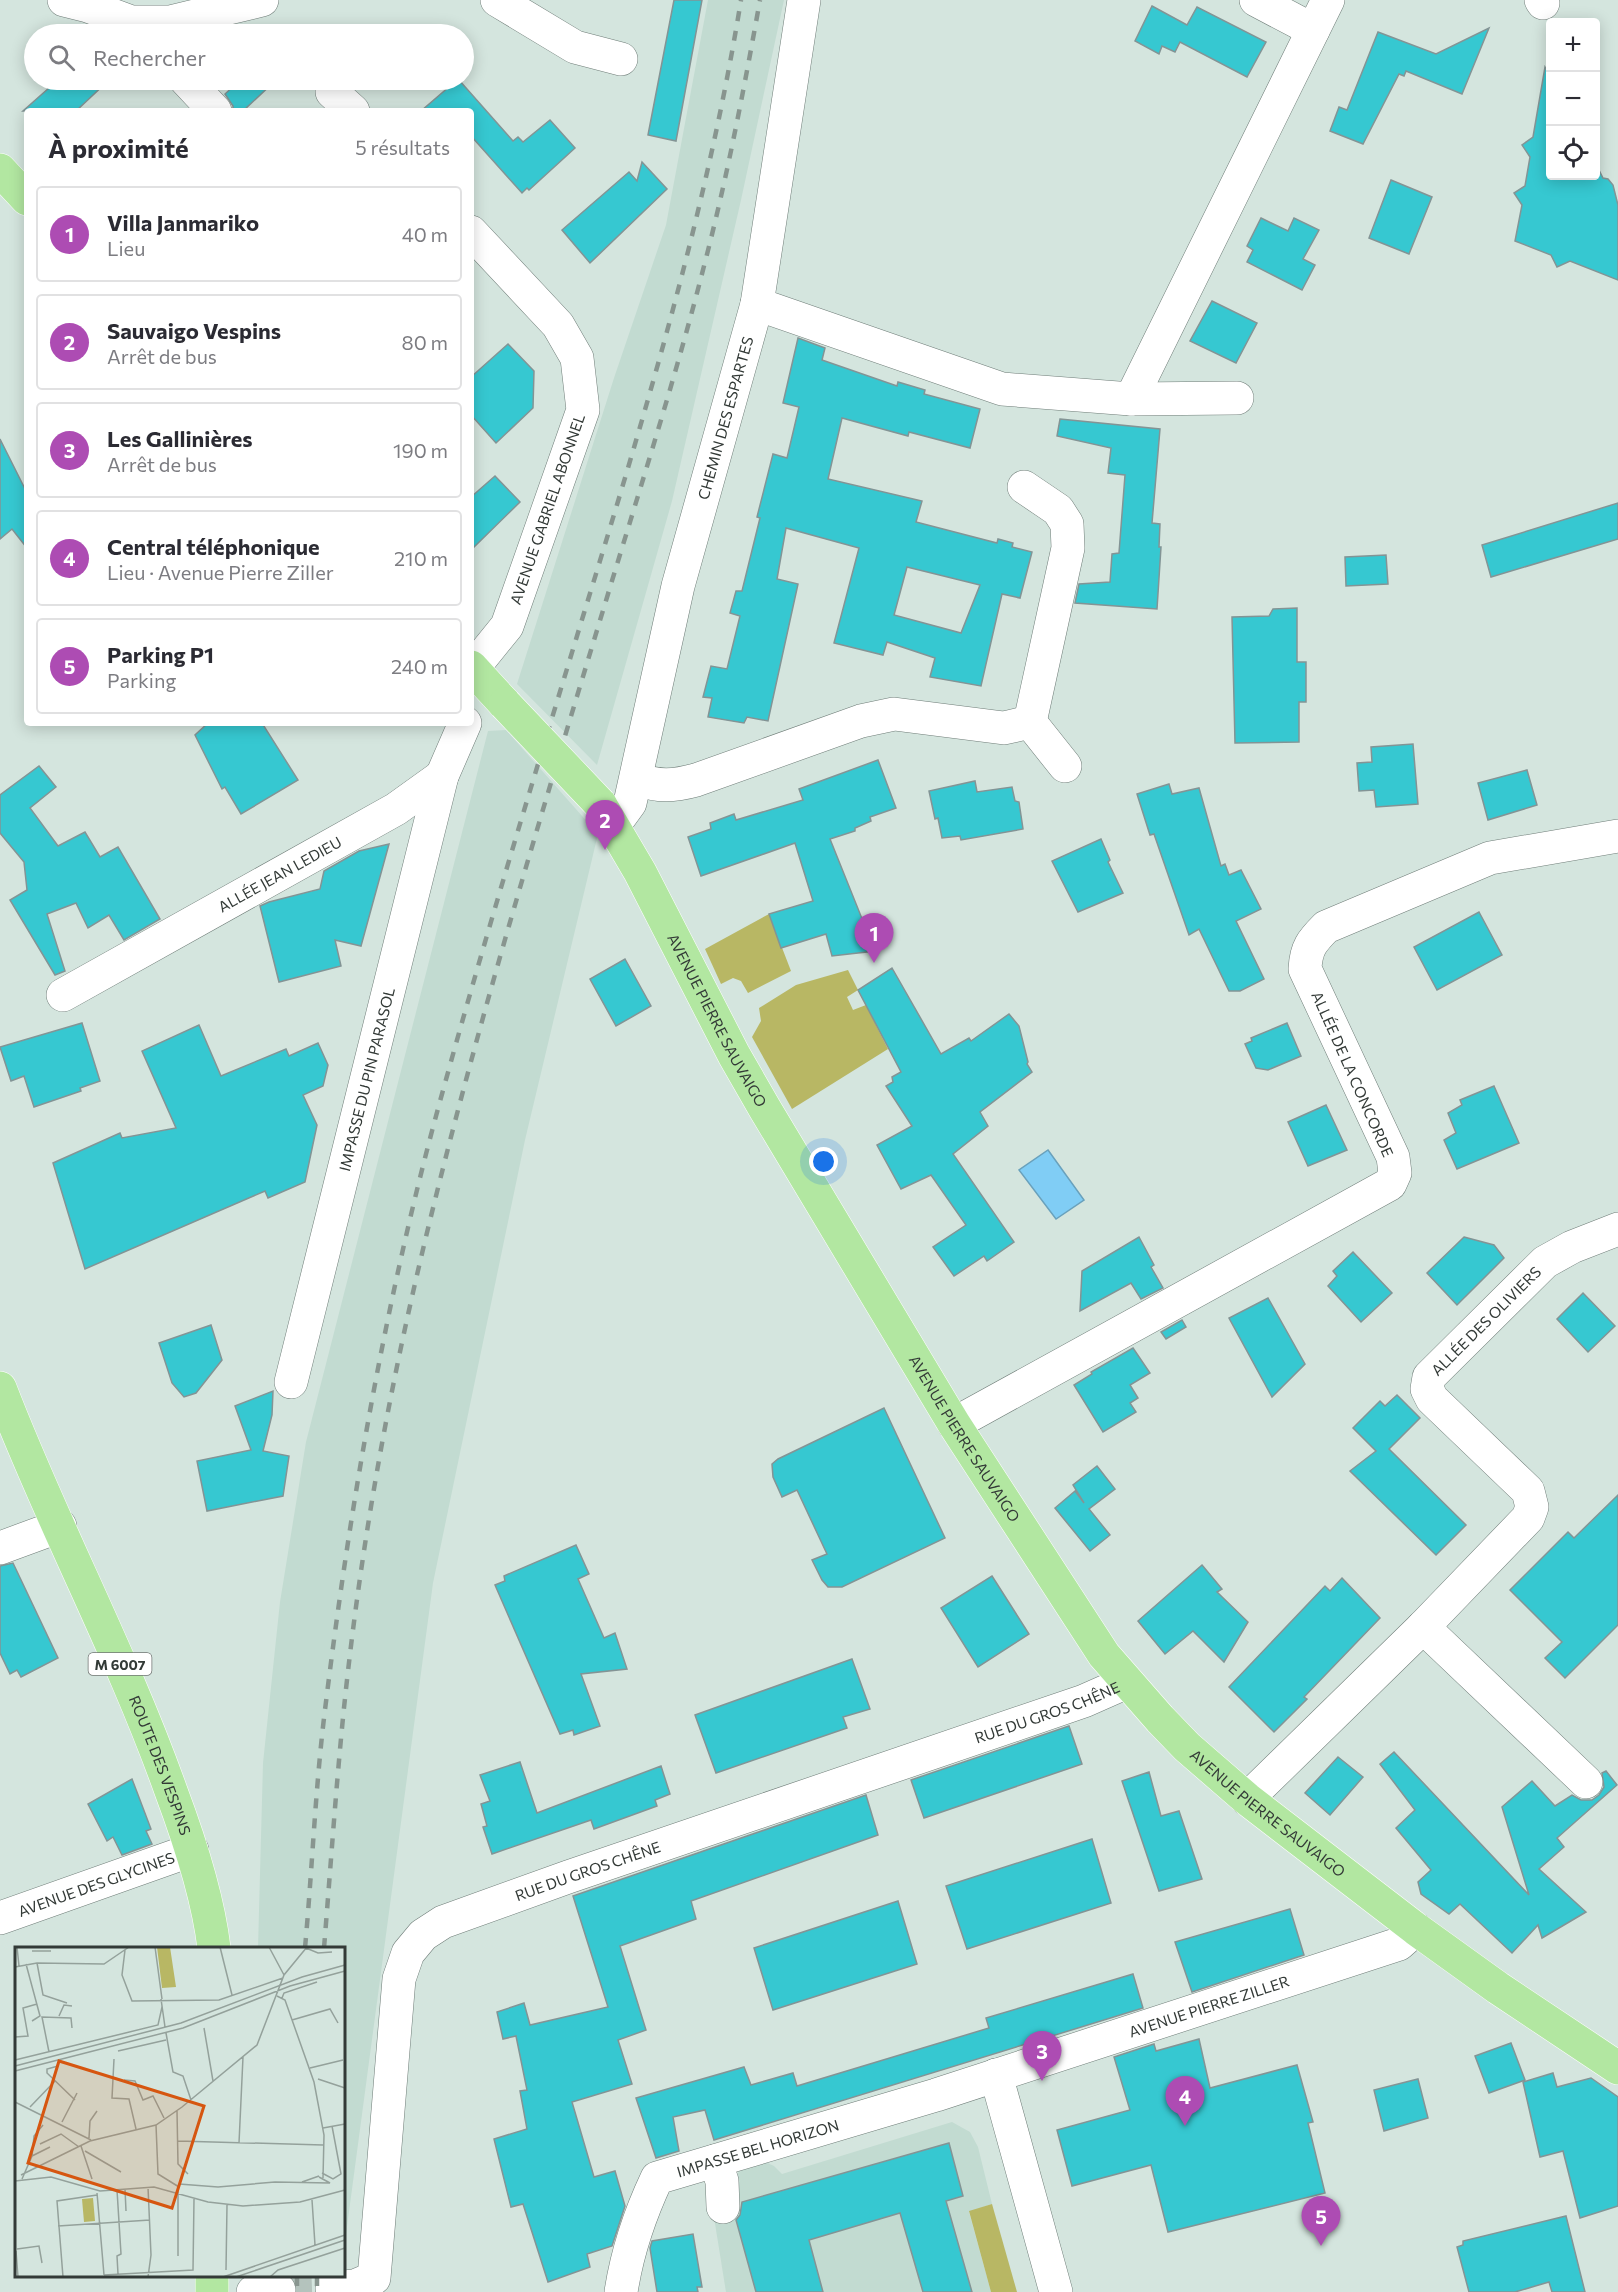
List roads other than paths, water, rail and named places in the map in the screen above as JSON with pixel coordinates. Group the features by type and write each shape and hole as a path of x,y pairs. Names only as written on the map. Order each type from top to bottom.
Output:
{"main road":[{"path":"0,170 24,196"},
{"name":"AVENUE PIERRE SAUVAIGO","path":"482,688 607,814 765,1109 954,1424 1104,1655 1187,1747 1247,1799 1416,1929 1498,1988 1618,2068"},
{"name":"ROUTE DES VESPINS","path":"3,1406 60,1526 159,1756 192,1850 214,1947"}],"street":[{"path":"64,0 88,6 128,24"},
{"path":"159,24 262,0"},
{"path":"497,0 575,47 621,59"},
{"name":"CHEMIN DES ESPARTES","path":"607,814 630,803 678,586 757,304 804,0"},
{"path":"1256,0 1313,30"},
{"path":"1131,399 1328,0"},
{"path":"195,90 212,108"},
{"name":"AVENUE GABRIEL ABONNEL","path":"474,235 558,325 576,358 583,410 507,626 482,688"},
{"path":"757,304 1002,389 1131,399 1237,398"},
{"path":"1024,488 1058,510 1067,524 1068,548 1029,722"},
{"path":"637,778 650,784 673,786 696,780 861,721 894,714 1004,728 1029,722"},
{"path":"1029,722 1065,766"},
{"path":"442,776 464,726"},
{"name":"ALLÉE JEAN LEDIEU","path":"63,995 396,809 442,776"},
{"name":"IMPASSE DU PIN PARASOL","path":"291,1382 442,776"},
{"name":"ALLÉE DE LA CONCORDE","path":"954,1424 1390,1184 1395,1173 1393,1157 1305,969 1306,954 1314,939 1326,927 1490,858 1618,836"},
{"name":"ALLÉE DES OLIVIERS","path":"1247,1799 1423,1627 1528,1518 1532,1507 1528,1491 1432,1399 1426,1389 1429,1377 1545,1262 1572,1247 1618,1228"},
{"path":"0,1548 60,1526"},
{"path":"1423,1627 1586,1782"},
{"name":"RUE DU GROS CHÊNE","path":"332,2288 375,2285 399,1979 408,1953 423,1935 443,1922 568,1877 1084,1701 1127,1682"},
{"name":"AVENUE DES GLYCINES","path":"0,1918 192,1850"},
{"name":"AVENUE PIERRE ZILLER","path":"985,2079 1399,1944 1416,1929"},
{"path":"985,2079 1056,2292"},
{"name":"IMPASSE BEL HORIZON","path":"621,2292 628,2255 657,2178 985,2079"},
{"path":"715,2162 722,2181 723,2207"}],"water":[{"path":"1048,1150 1084,1200 1056,1219 1019,1170"}],"tunnel":[{"path":"279,2290 332,2288"}],"railway":[{"path":"305,1947 321,1747 334,1641 370,1410 401,1257 439,1105 474,982 630,461 673,309 711,156 741,0"},
{"path":"324,1947 342,1728 355,1611 383,1436 407,1320 462,1094 485,1010 693,307 728,167 760,0"},
{"path":"297,2277 297,2292"},
{"path":"317,2277 317,2292"}],"place":[{"name":"Sauvaigo Vespins","path":"605,850"},
{"name":"Villa Janmariko","path":"874,963"},
{"name":"Les Gallinières","path":"1042,2081"},
{"name":"Central téléphonique","path":"1185,2126"},
{"name":"Parking P1","path":"1321,2246"}]}
